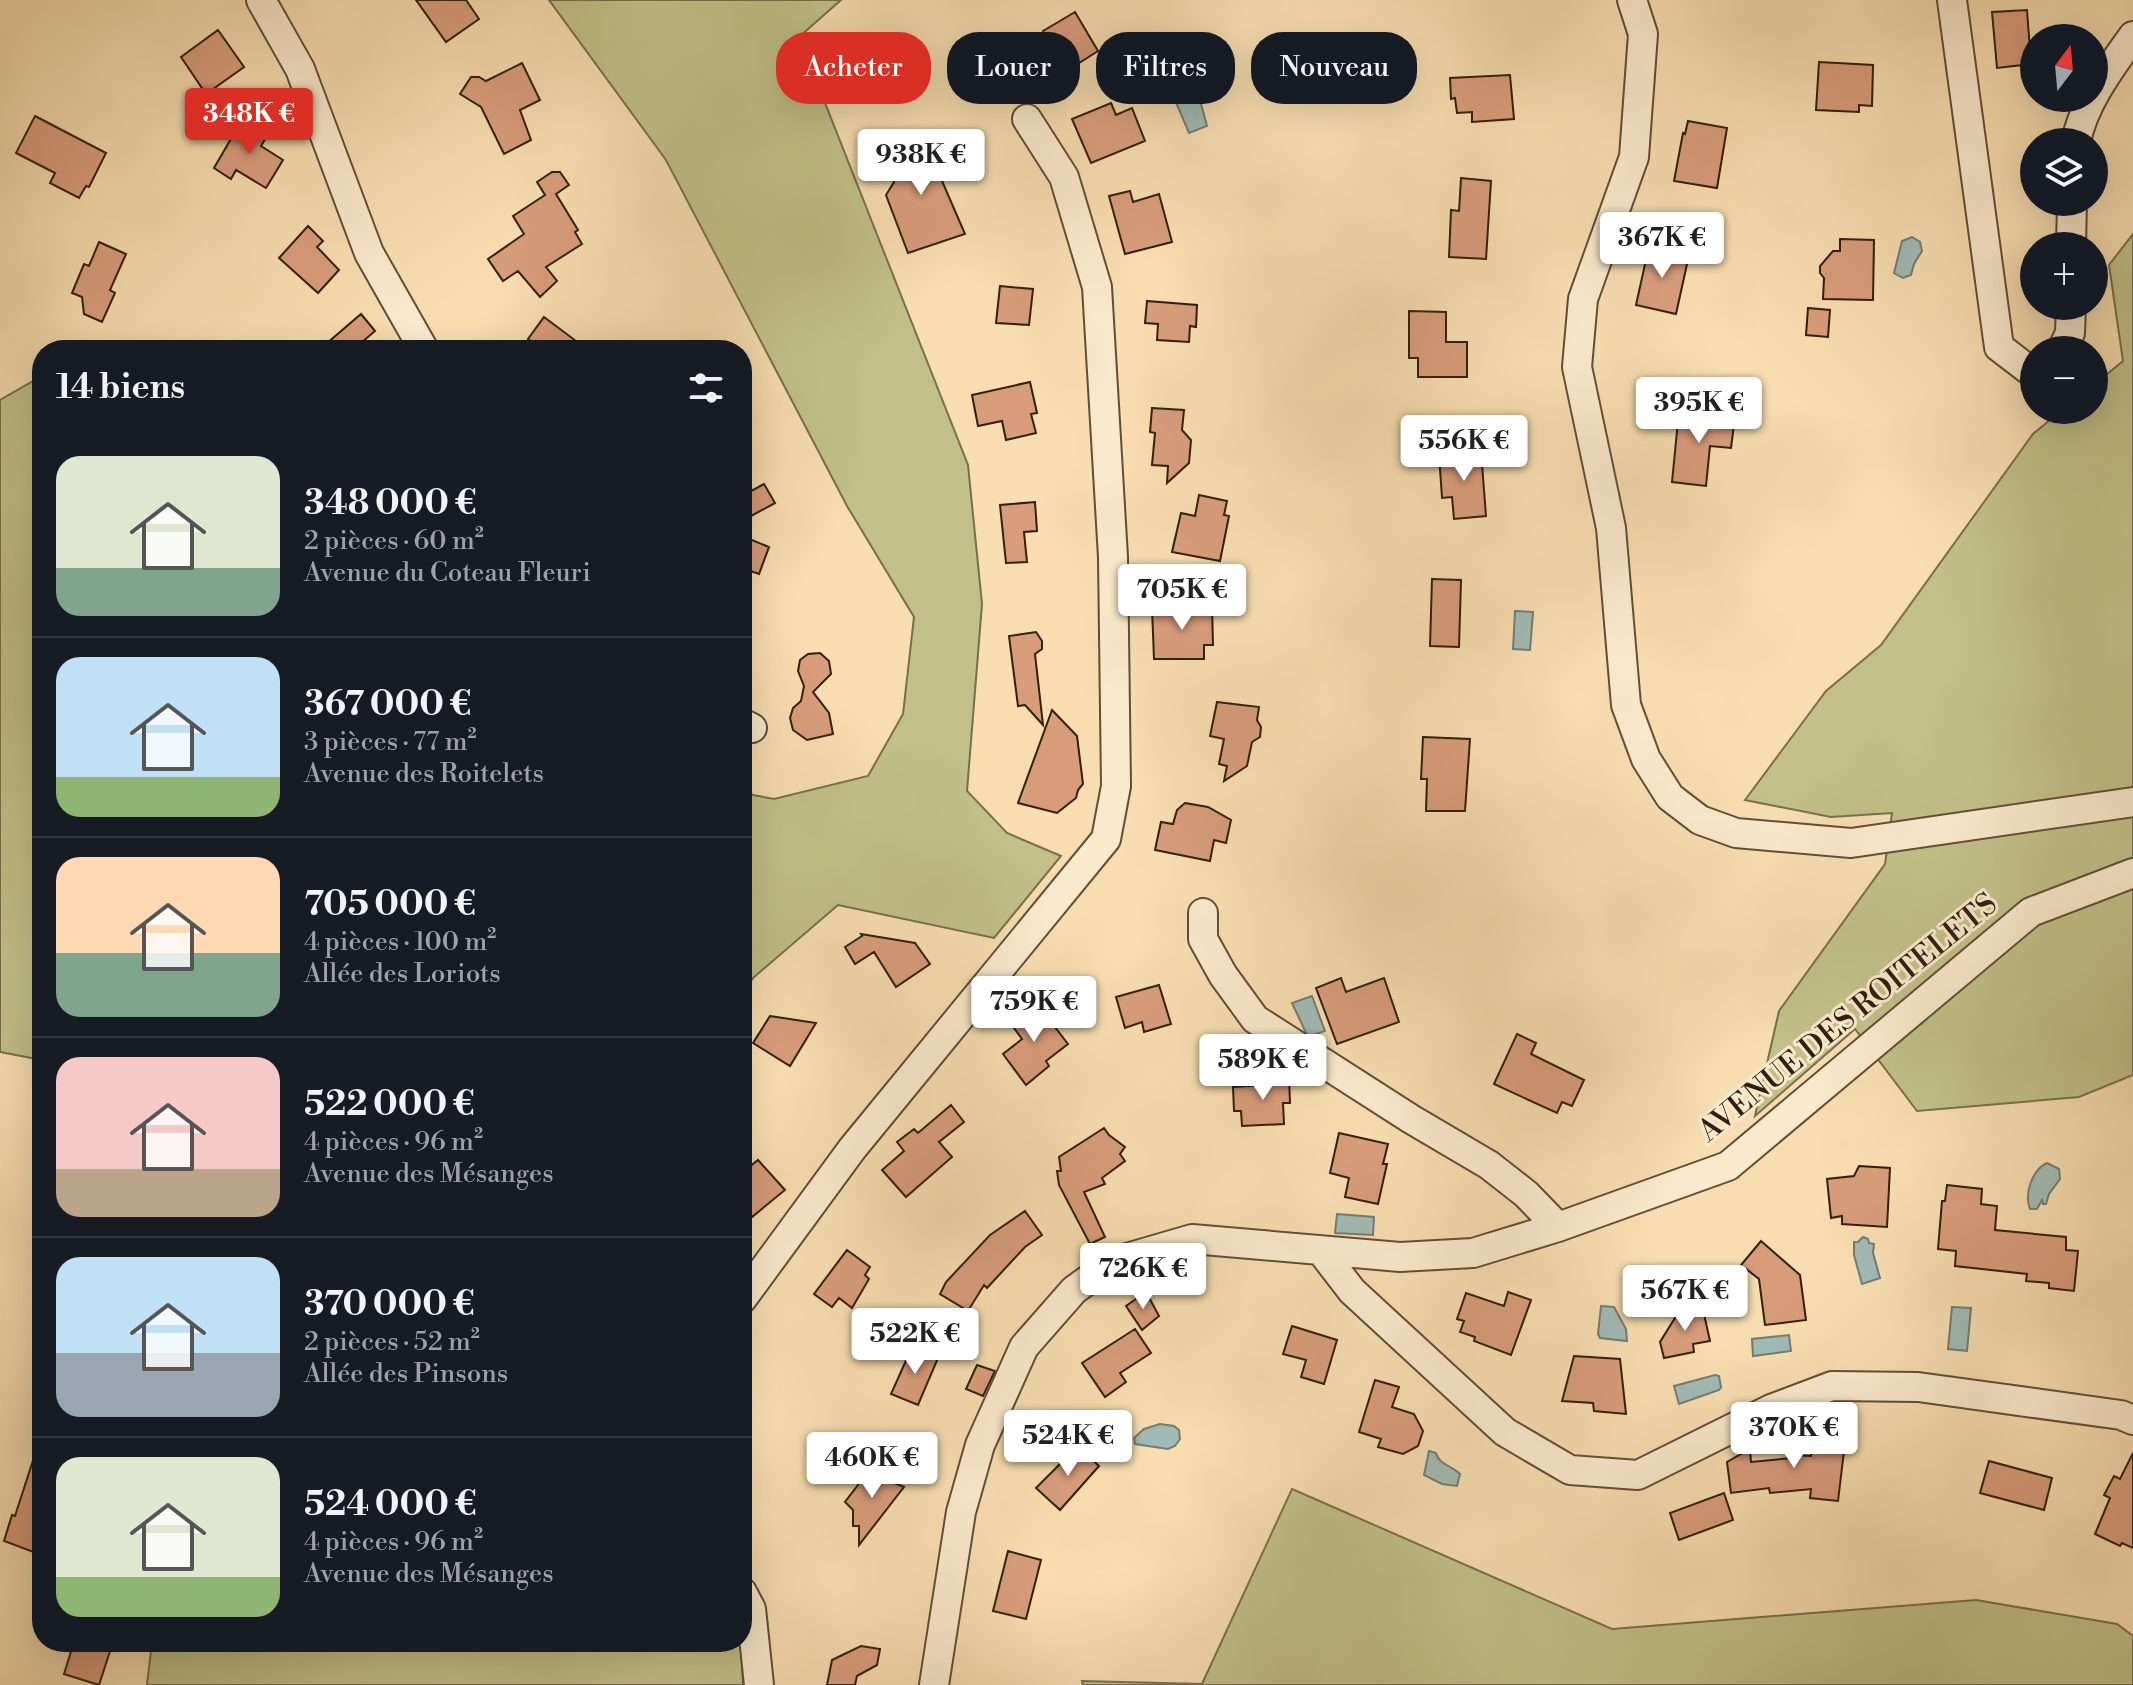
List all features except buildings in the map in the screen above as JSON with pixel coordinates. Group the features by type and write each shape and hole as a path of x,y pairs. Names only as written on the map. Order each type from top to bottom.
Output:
{"street":[{"path":"261,0 300,69 369,253 418,340"},
{"path":"1632,0 1643,34 1634,157 1583,299 1577,367 1611,528 1626,705 1646,759 1670,797 1700,820 1736,833 1851,843 2133,802"},
{"path":"1952,0 1999,347 2020,363"},
{"path":"2080,128 2108,71 2133,36"},
{"path":"752,1285 852,1149 1106,839 1116,786 1113,557 1097,287 1064,177 1027,119"},
{"name":"AVENUE DES ROITELETS","path":"934,1685 961,1512 980,1445 1024,1347 1074,1290 1113,1262 1192,1239 1400,1257 1473,1253 1558,1227 1728,1166 2031,912 2133,873"},
{"path":"1203,913 1203,939 1223,975 1255,1019 1489,1165 1526,1194 1558,1227"},
{"path":"1322,1252 1352,1291 1505,1432 1570,1470 1638,1475 1771,1409 1832,1386 1918,1387 2121,1415 2133,1420"},
{"path":"752,1618 759,1685"}],"shaded area":[{"path":"549,0 841,0 805,32 776,32 776,104 825,104 968,465 982,604 967,791 1007,833 1061,856 994,938 838,905 752,980 752,794 774,799 868,776 903,714 914,617 847,506 666,160"},
{"path":"2133,234 2133,1075 2079,1097 1917,1111 1855,1029 1755,1116 1779,1011 1885,864 1892,813 1831,817 1745,800 1826,691 1881,645 2033,434 2045,424 2108,424 2108,373 2123,361 2109,265"},
{"path":"32,382 32,1058 0,1052 0,400"},
{"path":"1292,1489 1612,1629 1976,1600 2117,1624 2133,1636 2133,1685 1083,1685 1082,1681 1202,1684"},
{"path":"151,1652 741,1652 743,1685 147,1685"}],"water":[{"path":"1177,104 1201,104 1207,126 1189,133"},
{"path":"1912,237 1920,242 1922,251 1911,275 1903,278 1894,273 1902,241"},
{"path":"1515,611 1533,612 1530,650 1513,649"},
{"path":"1312,996 1325,1031 1308,1037 1292,1003"},
{"path":"2047,1163 2059,1169 2060,1179 2046,1204 2042,1200 2037,1209 2030,1209 2028,1196 2031,1183 2037,1171"},
{"path":"1337,1214 1374,1217 1373,1235 1335,1233"},
{"path":"1863,1237 1874,1244 1873,1253 1880,1278 1862,1284 1854,1255 1854,1242"},
{"path":"1601,1306 1614,1307 1626,1329 1627,1341 1600,1338"},
{"path":"1952,1307 1971,1308 1967,1351 1948,1349"},
{"path":"1789,1335 1791,1351 1753,1356 1752,1339"},
{"path":"1719,1376 1719,1390 1679,1404 1674,1386"},
{"path":"1160,1424 1179,1430 1180,1439 1175,1446 1168,1449 1135,1444 1134,1438 1144,1429"},
{"path":"1429,1451 1436,1453 1440,1460 1460,1474 1457,1486 1442,1484 1424,1475"}]}
